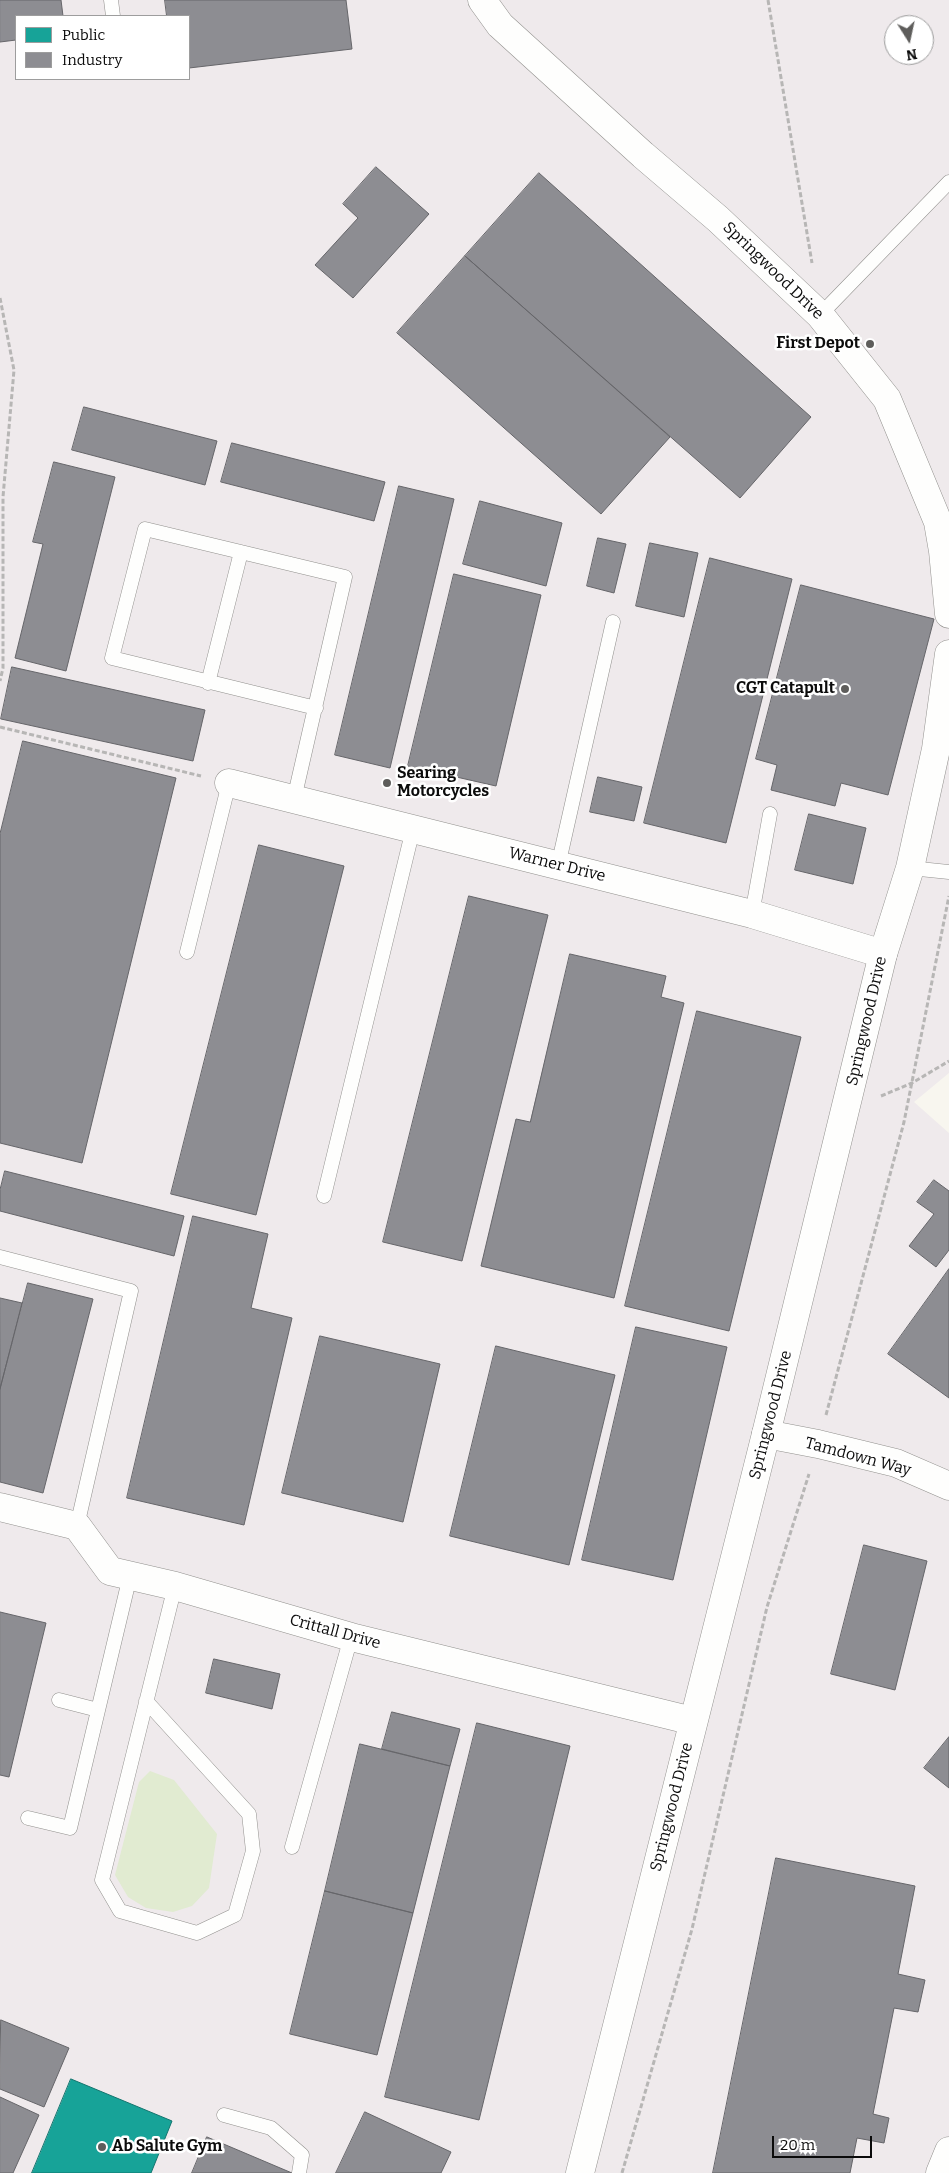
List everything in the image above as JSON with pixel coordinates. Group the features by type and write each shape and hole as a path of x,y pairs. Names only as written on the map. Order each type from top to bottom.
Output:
{"street":[{"name":"Springwood Drive","path":"482,0 508,31 643,155 718,219 820,315 887,399 938,522 946,548 949,614"},
{"name":"Springwood Drive","path":"580,2173 766,1434 883,954 910,868 936,749 949,654"},
{"name":"Warner Drive","path":"229,783 752,914 883,954"},
{"name":"Tamdown Way","path":"766,1434 818,1444 896,1463 949,1486"},
{"path":"0,1507 77,1526"},
{"name":"Crittall Drive","path":"77,1526 110,1571 175,1586 351,1637 693,1721"},
{"path":"940,2173 949,2151"}],"lane":[{"path":"111,0 113,15"},
{"path":"820,315 949,182"},
{"path":"294,799 316,708 345,577 145,529 112,658 316,708"},
{"path":"208,683 241,552"},
{"path":"558,866 613,622"},
{"path":"187,952 229,783"},
{"path":"752,914 770,814"},
{"path":"324,1196 413,829"},
{"path":"910,868 949,872"},
{"path":"0,1258 132,1291 77,1526"},
{"path":"28,1818 70,1828 130,1576"},
{"path":"146,1701 249,1814 253,1852 235,1916 197,1933 120,1911 102,1880 146,1701 175,1586"},
{"path":"292,1847 351,1637"},
{"path":"59,1700 98,1710"},
{"path":"224,2115 270,2128 302,2155 299,2173"}],"path":[{"path":"768,0 812,265"},
{"path":"0,298 1,312 14,370 3,497 3,668 0,681"},
{"path":"0,727 229,783"},
{"path":"622,2173 692,1929 767,1607 818,1444 904,1122 949,895"},
{"path":"846,1111 912,1083 949,1061"}],"shaded area":[{"path":"0,0 949,0 949,1073 914,1102 949,1133 949,2173 0,2173"}],"green space":[{"path":"150,1771 174,1780 217,1834 209,1888 192,1906 173,1912 146,1908 128,1897 115,1875 139,1782"}],"building: Public":[{"name":"Ab Salute Gym","path":"71,2079 172,2121 151,2173 32,2173"}],"building: Industry":[{"path":"0,0 61,0 63,15 15,15 15,40 0,42"},
{"path":"165,0 346,0 352,49 190,68 190,15 167,15"},
{"path":"376,167 429,214 353,298 315,265 358,218 343,204"},
{"path":"539,173 811,417 740,498 465,256"},
{"path":"465,256 670,437 601,514 397,333"},
{"path":"84,407 217,441 205,485 72,450"},
{"path":"232,443 385,482 374,521 221,482"},
{"path":"54,462 115,477 66,671 15,658 43,544 33,542"},
{"path":"399,486 454,499 390,768 335,755"},
{"path":"480,501 562,523 546,586 463,564"},
{"path":"598,538 626,544 614,593 587,586"},
{"path":"650,543 698,553 684,617 636,606"},
{"path":"710,558 792,579 726,843 644,823"},
{"path":"454,574 541,595 496,786 408,766"},
{"name":"CGT Catapult","path":"801,585 934,619 888,795 841,783 835,806 771,790 777,765 756,759"},
{"path":"12,667 205,710 193,761 1,719"},
{"path":"23,741 176,778 82,1163 0,1143 0,834"},
{"path":"598,777 642,787 634,821 590,812"},
{"path":"809,814 866,828 853,884 795,870"},
{"path":"259,845 344,866 256,1215 171,1194"},
{"path":"469,896 548,915 462,1261 383,1242"},
{"path":"570,954 666,976 661,997 684,1003 614,1298 481,1266 516,1119 530,1122"},
{"path":"697,1011 801,1037 729,1331 625,1306"},
{"path":"5,1171 184,1216 174,1256 0,1211 0,1190"},
{"path":"934,1180 949,1191 949,1250 936,1267 909,1246 934,1214 917,1202"},
{"path":"193,1216 268,1234 251,1308 292,1318 244,1525 127,1498"},
{"path":"949,1269 949,1398 888,1354"},
{"path":"28,1283 93,1299 43,1493 0,1482 0,1389"},
{"path":"0,1298 22,1303 0,1389"},
{"path":"636,1327 727,1347 673,1580 582,1560"},
{"path":"320,1336 440,1364 403,1522 282,1493"},
{"path":"496,1346 615,1375 569,1565 450,1536"},
{"path":"864,1545 927,1561 895,1690 831,1674"},
{"path":"0,1612 46,1623 9,1777 0,1775"},
{"path":"214,1659 280,1674 272,1709 206,1693"},
{"path":"392,1712 460,1729 450,1766 382,1749"},
{"path":"477,1723 570,1746 479,2120 385,2097"},
{"path":"949,1737 949,1788 924,1768"},
{"path":"360,1744 450,1766 413,1913 325,1891"},
{"path":"776,1858 915,1886 898,1974 925,1980 918,2012 894,2008 873,2114 889,2118 884,2143 857,2138 850,2173 713,2173"},
{"path":"325,1891 413,1913 377,2055 290,2034"},
{"path":"1,2020 69,2048 44,2107 0,2089"},
{"path":"0,2097 39,2115 13,2173 0,2173"},
{"path":"365,2112 451,2152 441,2173 336,2173"},
{"path":"207,2137 292,2173 192,2173"}],"place":[{"name":"First Depot","path":"870,344"},
{"name":"CGT Catapult","path":"845,689"},
{"name":"Searing Motorcycles","path":"387,783"},
{"name":"Ab Salute Gym","path":"102,2147"}]}
